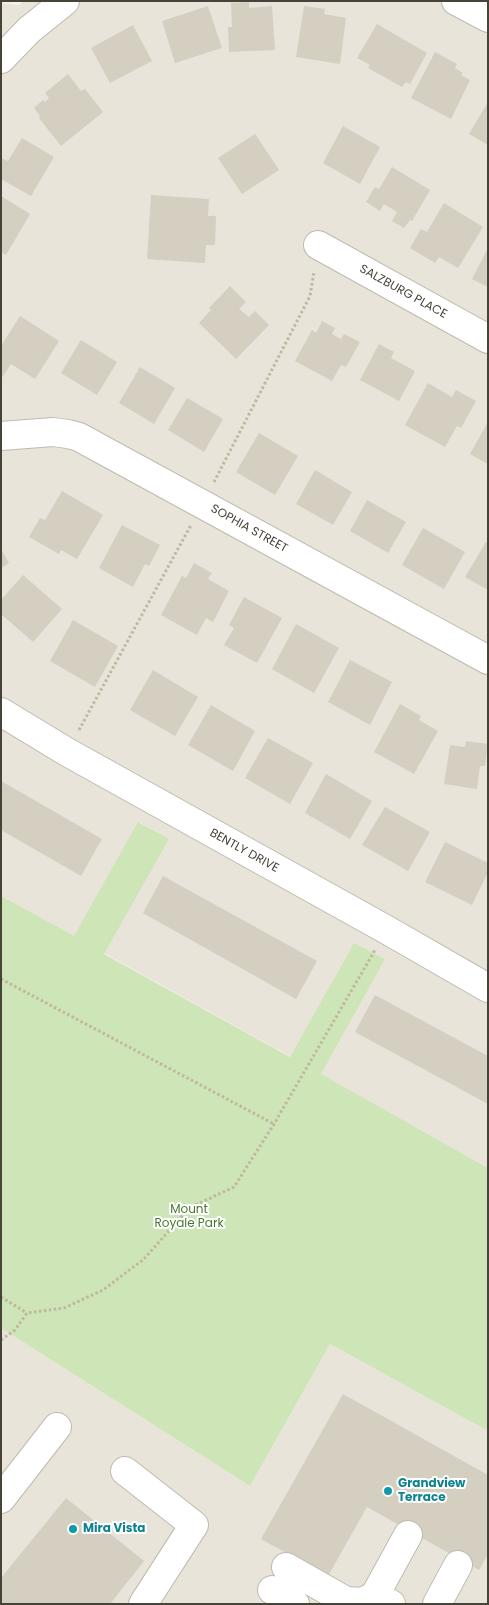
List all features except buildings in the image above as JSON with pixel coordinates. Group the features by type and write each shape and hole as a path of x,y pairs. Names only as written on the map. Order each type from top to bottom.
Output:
{"street":[{"path":"1,59 29,30 65,1"},
{"path":"456,1 488,18"},
{"name":"SALZBURG PLACE","path":"318,245 488,339"},
{"name":"SOPHIA STREET","path":"1,436 53,432 79,437 488,660"},
{"name":"BENTLY DRIVE","path":"1,712 67,752 488,988"},
{"path":"1,1499 57,1427"},
{"path":"126,1471 194,1525 143,1604"},
{"path":"286,1567 346,1601 363,1602 383,1599 408,1535"},
{"path":"437,1604 458,1565"},
{"path":"272,1590 295,1604"}],"path":[{"path":"1,1297 28,1313 64,1308 103,1290 144,1259 190,1208 234,1187 274,1124 387,930"},
{"path":"1,979 274,1124"},
{"path":"1,1340 15,1330 28,1313"}],"shaded area":[{"path":"24,1 488,1 488,1168 320,1074 384,959 354,943 291,1057 104,953 168,839 139,822 74,937 1,896 1,3 19,5"},
{"path":"1,1328 250,1486 330,1344 488,1431 488,1604 1,1604"}],"green space":[{"name":"Mount Royale Park","path":"138,822 169,839 104,954 290,1057 354,943 385,959 321,1074 488,1168 488,1431 330,1344 250,1486 1,1328 1,896 74,936"}],"place":[{"name":"Grandview Terrace","path":"388,1491"},
{"name":"Mira Vista","path":"73,1529"}]}
